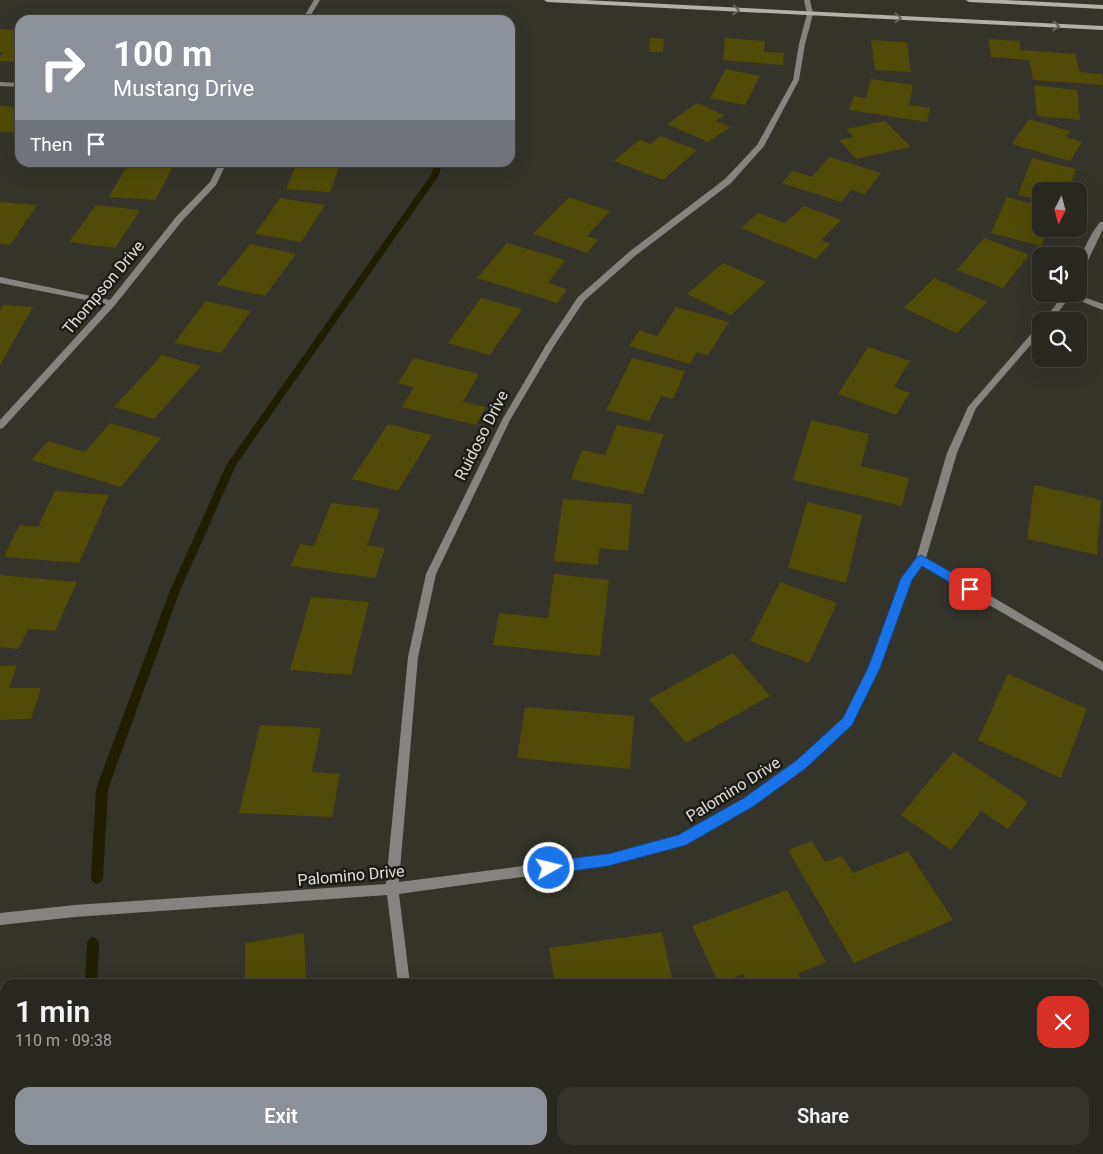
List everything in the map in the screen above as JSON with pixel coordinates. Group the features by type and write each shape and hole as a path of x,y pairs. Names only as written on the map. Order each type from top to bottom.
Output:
{"main road":[{"path":"548,0 1103,28"},
{"path":"968,0 1103,7"}],"street":[{"path":"308,15 317,0"},
{"name":"Ruidoso Drive","path":"403,979 392,889 413,658 431,574 506,420 550,345 581,300 632,254 728,181 760,146 796,80 802,44 810,14 807,0"},
{"path":"0,84 15,85"},
{"name":"Thompson Drive","path":"0,426 112,303 179,219 213,183 221,167"},
{"path":"1087,254 1098,230 1103,224"},
{"path":"0,280 112,303"},
{"path":"1087,301 1103,307"},
{"path":"1054,312 1062,302"},
{"name":"Palomino Drive","path":"0,919 75,911 392,889 608,860 681,840 749,802 802,764 848,721 874,668 907,578 921,560 952,453 972,407 1032,338"},
{"path":"921,560 1103,667"}],"building":[{"path":"0,29 15,30 15,62 0,61 3,52 0,52"},
{"path":"650,38 664,39 663,52 649,52"},
{"path":"725,38 765,41 764,52 784,53 783,65 723,60"},
{"path":"988,39 1019,41 1021,50 1075,54 1080,72 1102,74 1103,85 1033,80 1029,60 991,57"},
{"path":"871,40 907,42 911,72 875,70"},
{"path":"726,69 760,76 745,105 710,98"},
{"path":"871,79 913,85 909,105 930,108 927,122 849,110 854,96 866,98"},
{"path":"1034,85 1077,90 1080,120 1037,116"},
{"path":"697,103 724,115 716,121 730,127 708,142 667,124"},
{"path":"0,106 15,107 15,133 0,132"},
{"path":"1029,119 1070,131 1066,137 1082,142 1070,161 1012,144"},
{"path":"885,121 911,147 856,159 839,140 853,137 846,129"},
{"path":"660,136 697,150 663,180 614,161 639,140 651,144"},
{"path":"829,157 881,173 865,194 851,190 841,202 782,183 792,171 812,177"},
{"path":"1032,158 1076,169 1071,182 1032,182 1032,198 1018,195"},
{"path":"126,167 173,167 155,200 109,197"},
{"path":"295,167 339,167 330,192 286,189"},
{"path":"569,197 610,211 587,236 598,240 587,253 533,234"},
{"path":"1007,197 1032,204 1032,238 1044,238 1041,246 991,233"},
{"path":"280,198 325,205 301,242 255,234"},
{"path":"0,202 37,205 10,245 0,244"},
{"path":"96,205 140,210 115,248 69,242"},
{"path":"804,206 841,220 821,240 830,244 816,259 741,228 758,213 785,223"},
{"path":"984,238 1029,255 1003,288 957,270"},
{"path":"507,243 565,260 548,283 567,289 557,303 477,278"},
{"path":"250,244 296,254 265,296 217,285"},
{"path":"723,263 766,282 731,315 687,294"},
{"path":"934,278 987,302 957,333 904,308"},
{"path":"481,298 522,309 490,355 448,343"},
{"path":"206,301 251,311 221,353 174,343"},
{"path":"3,305 33,307 0,365 0,310"},
{"path":"676,307 729,322 708,355 697,352 690,364 629,346 639,330 657,336"},
{"path":"868,347 910,361 894,387 910,393 896,415 838,394"},
{"path":"162,355 201,366 154,419 114,407"},
{"path":"414,358 479,374 463,402 486,407 476,425 402,407 414,387 398,383"},
{"path":"632,358 685,371 673,399 661,396 649,421 606,410"},
{"path":"811,420 869,434 861,466 909,478 902,506 793,480"},
{"path":"110,423 161,438 121,487 31,460 48,441 85,452"},
{"path":"388,424 432,435 398,491 352,479"},
{"path":"617,425 664,434 643,494 571,479 582,450 605,455"},
{"path":"1034,485 1101,500 1097,555 1027,539"},
{"path":"55,491 109,495 79,563 4,557 19,525 38,527"},
{"path":"563,499 632,504 628,551 600,548 598,565 554,561"},
{"path":"807,502 862,515 846,583 788,568"},
{"path":"331,503 380,509 367,545 385,548 375,578 291,566 300,544 314,546"},
{"path":"554,574 609,580 600,656 493,645 499,613 548,618"},
{"path":"0,575 77,582 55,631 28,629 18,649 0,647"},
{"path":"780,582 837,603 809,663 750,641"},
{"path":"311,597 369,602 351,675 290,670"},
{"path":"733,653 770,696 686,743 649,699"},
{"path":"17,665 9,688 41,688 31,719 0,720 0,666"},
{"path":"1008,674 1087,709 1061,778 978,740"},
{"path":"525,707 634,716 630,769 517,758"},
{"path":"260,725 321,728 312,772 340,774 332,817 239,813"},
{"path":"953,752 1028,802 1008,829 981,811 951,850 901,815"},
{"path":"812,841 825,862 842,856 853,873 908,851 953,920 854,963 788,850"},
{"path":"787,890 826,962 798,974 800,979 746,979 743,974 731,979 717,979 692,926"},
{"path":"662,932 672,979 554,979 549,948"},
{"path":"304,933 306,979 245,979 245,943"}],"waterway":[{"path":"97,878 102,789 174,593 232,464 435,175 437,167"},
{"path":"91,979 93,943"}],"route":[{"path":"549,868 608,860 681,840 749,802 802,764 848,721 874,668 907,578 921,560 970,589"}]}
